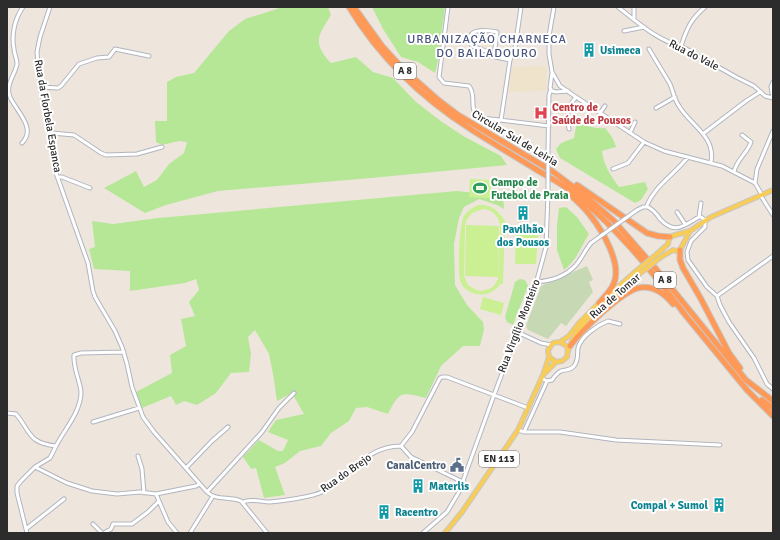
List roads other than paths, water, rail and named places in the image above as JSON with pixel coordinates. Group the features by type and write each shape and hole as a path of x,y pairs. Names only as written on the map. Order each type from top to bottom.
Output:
{"highway":[{"name":"Circular Sul de Leiria","path":"349,7 386,58 425,96 447,113 555,181 582,200 619,233 684,313"},
{"name":"Circular Sul de Leiria","path":"354,7 382,46 404,70 432,96 458,116 559,176 614,221 656,269 732,364 746,380 762,392"},
{"path":"559,176 564,177 650,235 670,237"},
{"path":"555,181 590,215 605,240 614,260 616,273 615,282 612,288 599,303"},
{"path":"680,250 680,260 683,268 729,353 762,392 773,401"},
{"path":"569,348 579,334 597,317 632,290 637,288 649,288 658,291 666,296 684,313"},
{"name":"A 8","path":"684,313 743,383"},
{"path":"743,383 773,408"},
{"path":"743,383 747,390 773,416"}],"main road":[{"path":"690,231 680,250 676,251 669,248 668,244 670,237 690,231 705,220 773,190"},
{"path":"677,235 683,238 684,242"},
{"name":"Rua de Tomar","path":"551,345 556,342 560,342 569,336 579,323 599,303 660,255 668,244"},
{"name":"Rua de Tomar","path":"660,255 672,250"},
{"name":"Rua de Tomar","path":"542,376 556,362 565,359 577,332 597,310 636,274"},
{"path":"560,342 569,348"},
{"path":"551,345 548,350 550,357 556,362"},
{"name":"Rua de Tomar","path":"445,533 462,512 518,430 550,357"}],"street":[{"path":"22,143 27,138 28,130 10,98 8,88 17,64 14,48 15,25 19,12 23,7"},
{"name":"Rua da Florbela Espanca","path":"50,7 40,37 37,52 40,87 52,133 54,162 88,263 91,284 95,297 115,331 124,352 132,387 143,417 154,432 207,492 213,496"},
{"path":"448,7 439,77 441,81 444,83 469,86 472,89 474,111 476,116 489,120 549,126"},
{"path":"501,120 510,60 516,48 521,7"},
{"path":"550,99 557,92 559,84 556,77 552,73 548,42 554,7"},
{"name":"Rua do Vale","path":"618,7 653,34 681,46 754,86 765,96 773,98"},
{"path":"634,7 634,19"},
{"path":"681,46 692,19 705,7"},
{"path":"624,31 644,27"},
{"path":"494,56 497,32 479,30 474,32 471,35 470,40 472,46 486,51 491,56 510,60"},
{"path":"40,87 58,88 79,64 97,58 109,57 115,49 149,56"},
{"path":"649,49 669,83 677,104 704,133 712,151 711,162"},
{"name":"Rua Virgílio Monteiro","path":"423,533 447,512 457,496 536,282 546,247 549,95 552,73"},
{"path":"773,82 771,84 773,98"},
{"path":"568,91 553,92 551,87 553,83 559,84 630,133 660,150 711,162 755,183"},
{"path":"704,133 760,92"},
{"path":"570,128 568,122 568,109 576,97"},
{"path":"656,108 675,97"},
{"path":"600,113 605,106"},
{"path":"630,133 635,122"},
{"path":"773,131 756,169 755,183 773,215"},
{"path":"52,133 74,135 106,155 137,154 162,147"},
{"path":"734,172 737,163 746,151 750,142 742,135"},
{"path":"613,169 628,163 644,142"},
{"path":"536,282 555,279 570,271 577,264 591,243 637,210 646,207 658,187 681,166 688,157"},
{"path":"58,177 62,177 90,188"},
{"path":"699,217 701,203"},
{"path":"646,207 651,209 669,227 676,228 699,217"},
{"path":"677,212 685,224"},
{"path":"699,217 705,220 705,227 692,238 688,247 687,255 690,263 703,282 717,296 729,322 754,358 767,384 773,389"},
{"path":"717,296 773,256"},
{"path":"524,432 547,381 552,380 555,375 561,371 568,371 574,366 578,359 580,345 590,332 608,321 620,324"},
{"path":"517,332 541,343 551,345"},
{"path":"541,343 548,350"},
{"path":"27,533 16,488 21,480 35,467 50,458 75,413 80,400 81,392 74,362 74,355 81,353 124,352"},
{"path":"463,482 411,457 401,446 412,432 442,376 494,394 528,408"},
{"path":"542,376 547,381"},
{"path":"207,492 262,432 279,408 294,393"},
{"path":"93,422 139,408"},
{"path":"7,413 16,414 28,434 34,439 41,443 56,446"},
{"path":"186,468 228,427"},
{"path":"518,430 524,432 560,432 616,440 720,445"},
{"name":"Rua do Brejo","path":"213,496 236,499 243,502 249,500 272,502 318,493 330,487 370,455 385,449 401,446"},
{"path":"138,456 142,469 144,493"},
{"path":"35,467 66,483 92,491 117,494 156,494 200,484"},
{"path":"156,494 168,522 177,533"},
{"path":"190,533 213,496"},
{"path":"26,529 64,499"},
{"path":"93,524 103,533 111,530 113,524 132,524 148,512 159,501"},
{"path":"243,502 267,533"}],"place":[{"name":"Usimeca","path":"589,50"},
{"name":"Centro de Saúde de Pousos","path":"541,113"},
{"name":"Campo de Futebol de Praia","path":"480,188"},
{"name":"Pavilhão dos Pousos","path":"523,213"},
{"name":"CanalCentro","path":"457,465"},
{"name":"Materlis","path":"418,486"},
{"name":"Compal + Sumol","path":"719,505"},
{"name":"Racentro","path":"384,512"}],"district":[{"name":"URBANIZAÇÃO CHARNECA DO BAILADOURO","path":"487,46"}]}
